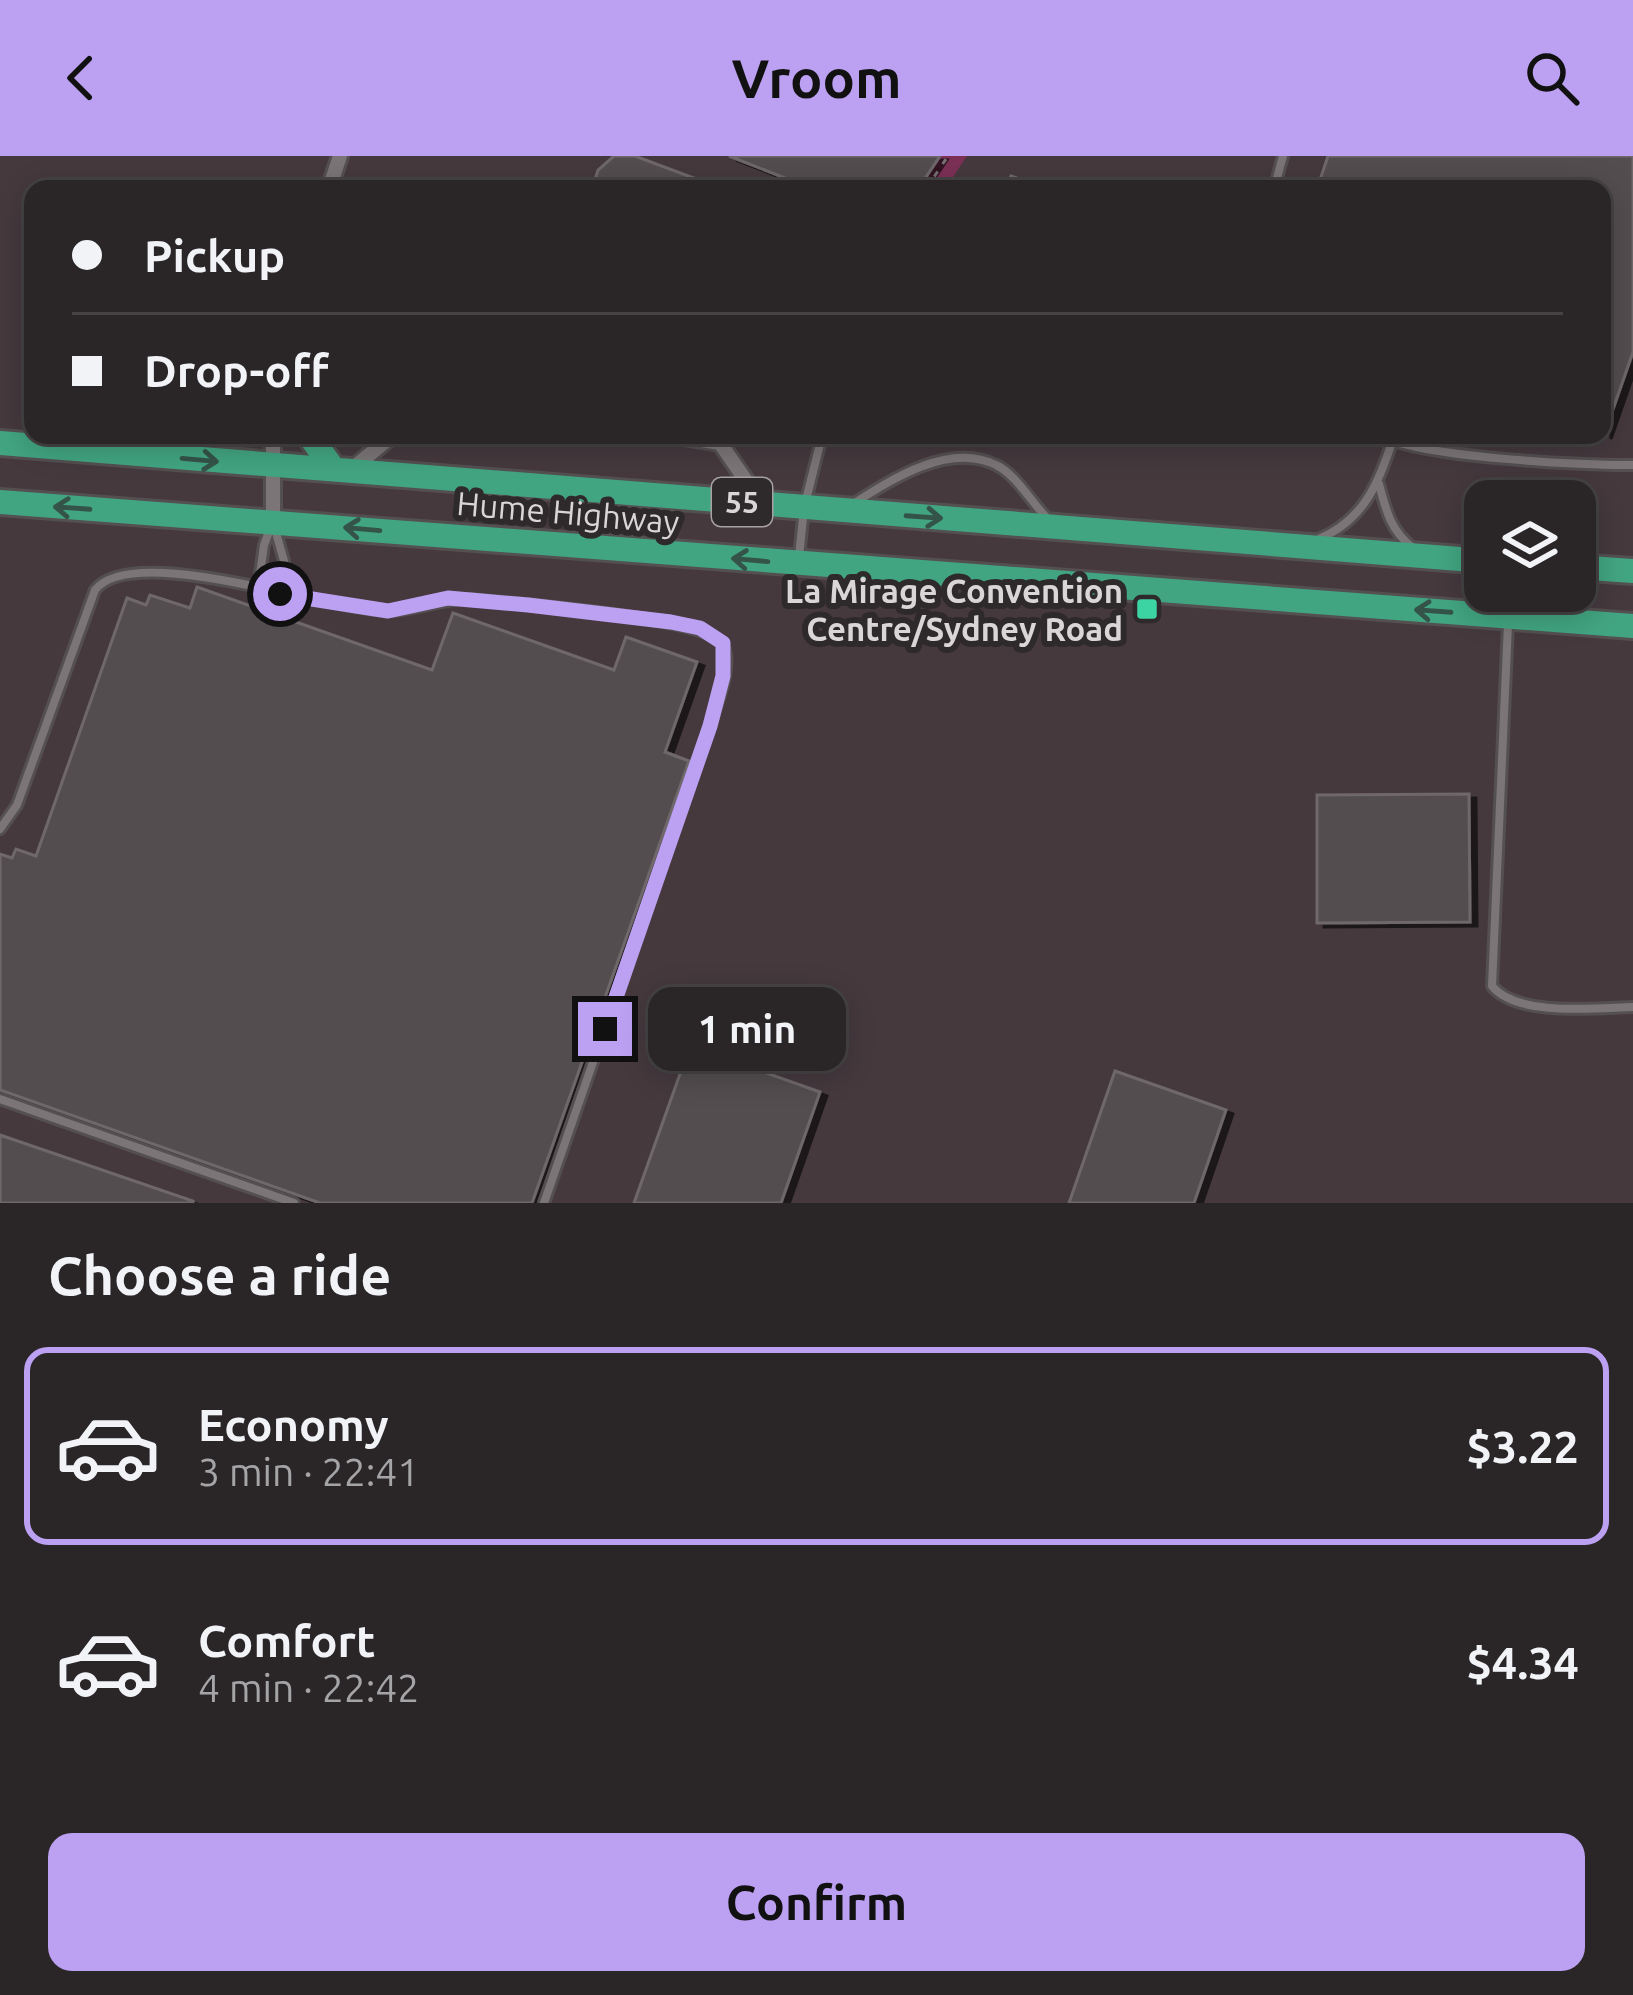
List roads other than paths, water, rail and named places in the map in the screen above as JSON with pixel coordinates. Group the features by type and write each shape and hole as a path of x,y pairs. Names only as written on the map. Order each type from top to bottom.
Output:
{"highway":[{"name":"Hume Highway","path":"74,444 270,465 1464,559"},
{"path":"318,444 342,468"},
{"name":"Hume Highway","path":"0,502 1633,626"},
{"path":"1596,568 1633,571"}],"street":[{"path":"272,444 273,522"},
{"path":"342,468 379,444"},
{"path":"721,444 762,504"}],"lane":[{"path":"798,564 804,508 820,444"},
{"path":"1301,547 1342,530 1364,507 1379,483 1391,444"},
{"path":"1404,444 1633,466"},
{"path":"842,511 934,462 962,459 998,465 1055,527"},
{"path":"1379,483 1387,517 1398,536 1423,556"},
{"path":"258,588 263,545 273,522"},
{"path":"273,522 284,561 280,594"},
{"path":"0,829 17,805 102,582 128,572 166,573 388,611 448,598 671,622 700,628 723,643 723,676 697,769 544,1203"},
{"path":"1508,616 1492,986 1500,995 1530,1006 1633,1007"},
{"path":"0,1099 294,1203"}],"place":[{"name":"La Mirage Convention Centre/Sydney Road","path":"1147,609"}]}
